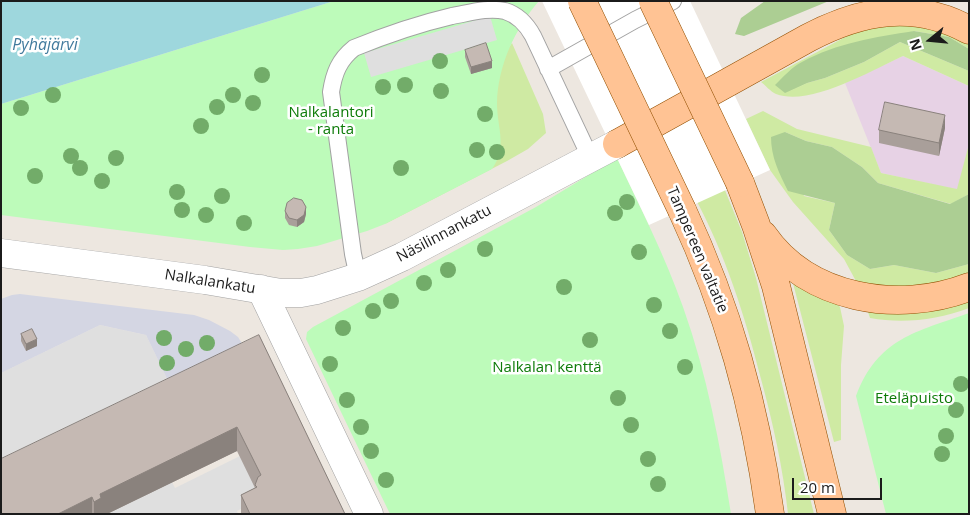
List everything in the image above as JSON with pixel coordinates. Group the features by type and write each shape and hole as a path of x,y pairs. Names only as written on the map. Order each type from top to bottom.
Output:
{"main road":[{"name":"Tampereen valtatie","path":"582,1 682,210 713,280 738,358 756,432 770,514"},
{"path":"653,1 740,183 756,225 784,317 832,514"},
{"path":"616,144 808,38 854,17 883,12 915,12 948,20 969,30"},
{"path":"756,225 777,251 802,273 825,285 850,294 886,300 915,300 943,296 969,287"}],"street":[{"name":"Näsilinnankatu","path":"261,289 301,293 332,287 358,277 402,257 616,144"},
{"name":"Nalkalankatu","path":"1,253 261,289 369,514"}],"lane":[{"path":"548,69 673,1"},
{"path":"358,277 353,254 331,92 337,68 345,56 354,48 419,24 478,11 506,11 523,22 533,36 590,158"}],"shaded area":[{"path":"490,16 497,40 371,77 364,53"},
{"path":"903,56 969,86 969,144 958,190 881,173 845,83"},
{"path":"20,294 194,315 209,320 230,331 238,337 243,345 171,387 146,335 100,325 1,373 1,299"},
{"path":"100,325 146,335 171,387 1,468 1,373"},
{"path":"240,456 261,499 237,511 238,514 107,514 172,482 175,488"}],"green space":[{"name":"Nalkalantori - ranta","path":"334,1 539,1 522,23 504,61 497,103 501,145 497,161 492,169 385,224 317,246 298,249 283,250 250,247 1,215 1,104"},
{"path":"765,1 829,1 744,36 735,34 741,18"},
{"path":"899,22 929,26 969,43 969,49 949,37 914,31 786,93 807,83 825,78 864,62 900,42 969,71 969,86 903,56 858,78 806,96 790,97 776,94 761,82 849,35 864,29"},
{"path":"914,31 949,37 969,49 969,71 900,42 864,62 785,93 775,85 798,64 815,55 871,38"},
{"path":"512,43 543,114 546,133 528,149 507,161 385,224"},
{"path":"763,111 797,129 871,147 881,173 957,189 969,144 969,194 951,204 878,183 862,167 832,147 806,141 785,132 804,196 835,203 829,230 847,255 870,269 894,265 936,273 969,264 969,275 953,281 901,289 857,283 844,259 793,202 770,170 746,119"},
{"path":"785,132 806,141 832,147 862,167 878,183 950,204 969,194 969,264 936,273 894,265 870,269 847,255 829,230 835,203 788,191 776,165 771,144 771,137"},
{"name":"Nalkalan kenttä","path":"617,158 668,269 692,332 712,409 731,514 390,514 306,339 307,332 313,327 536,207"},
{"path":"722,183 742,232 756,278 814,514 788,514 773,429 748,332 725,262 694,196"},
{"path":"793,283 836,303 840,307 844,326 841,365 841,440 834,442"},
{"path":"969,299 969,308 920,320 895,321 870,318 867,309"},
{"name":"Eteläpuisto","path":"969,313 969,514 886,514 856,396 875,361 887,349 916,332"}],"water":[{"name":"Pyhäjärvi","path":"1,1 334,1 1,104"}],"pier":[{"path":"542,1 690,1 770,170 649,225"}],"building":[{"path":"486,43 492,61 471,67 465,50"},
{"path":"885,102 945,115 939,143 879,130"},
{"path":"294,198 302,200 306,207 304,215 297,220 289,218 285,211 287,203"},
{"path":"32,329 37,339 26,344 21,334"},
{"path":"259,335 345,514 250,514 241,495 257,487 255,485 258,477 261,475 237,427 100,494 101,498 94,502 92,497 58,514 1,514 1,459"}]}
